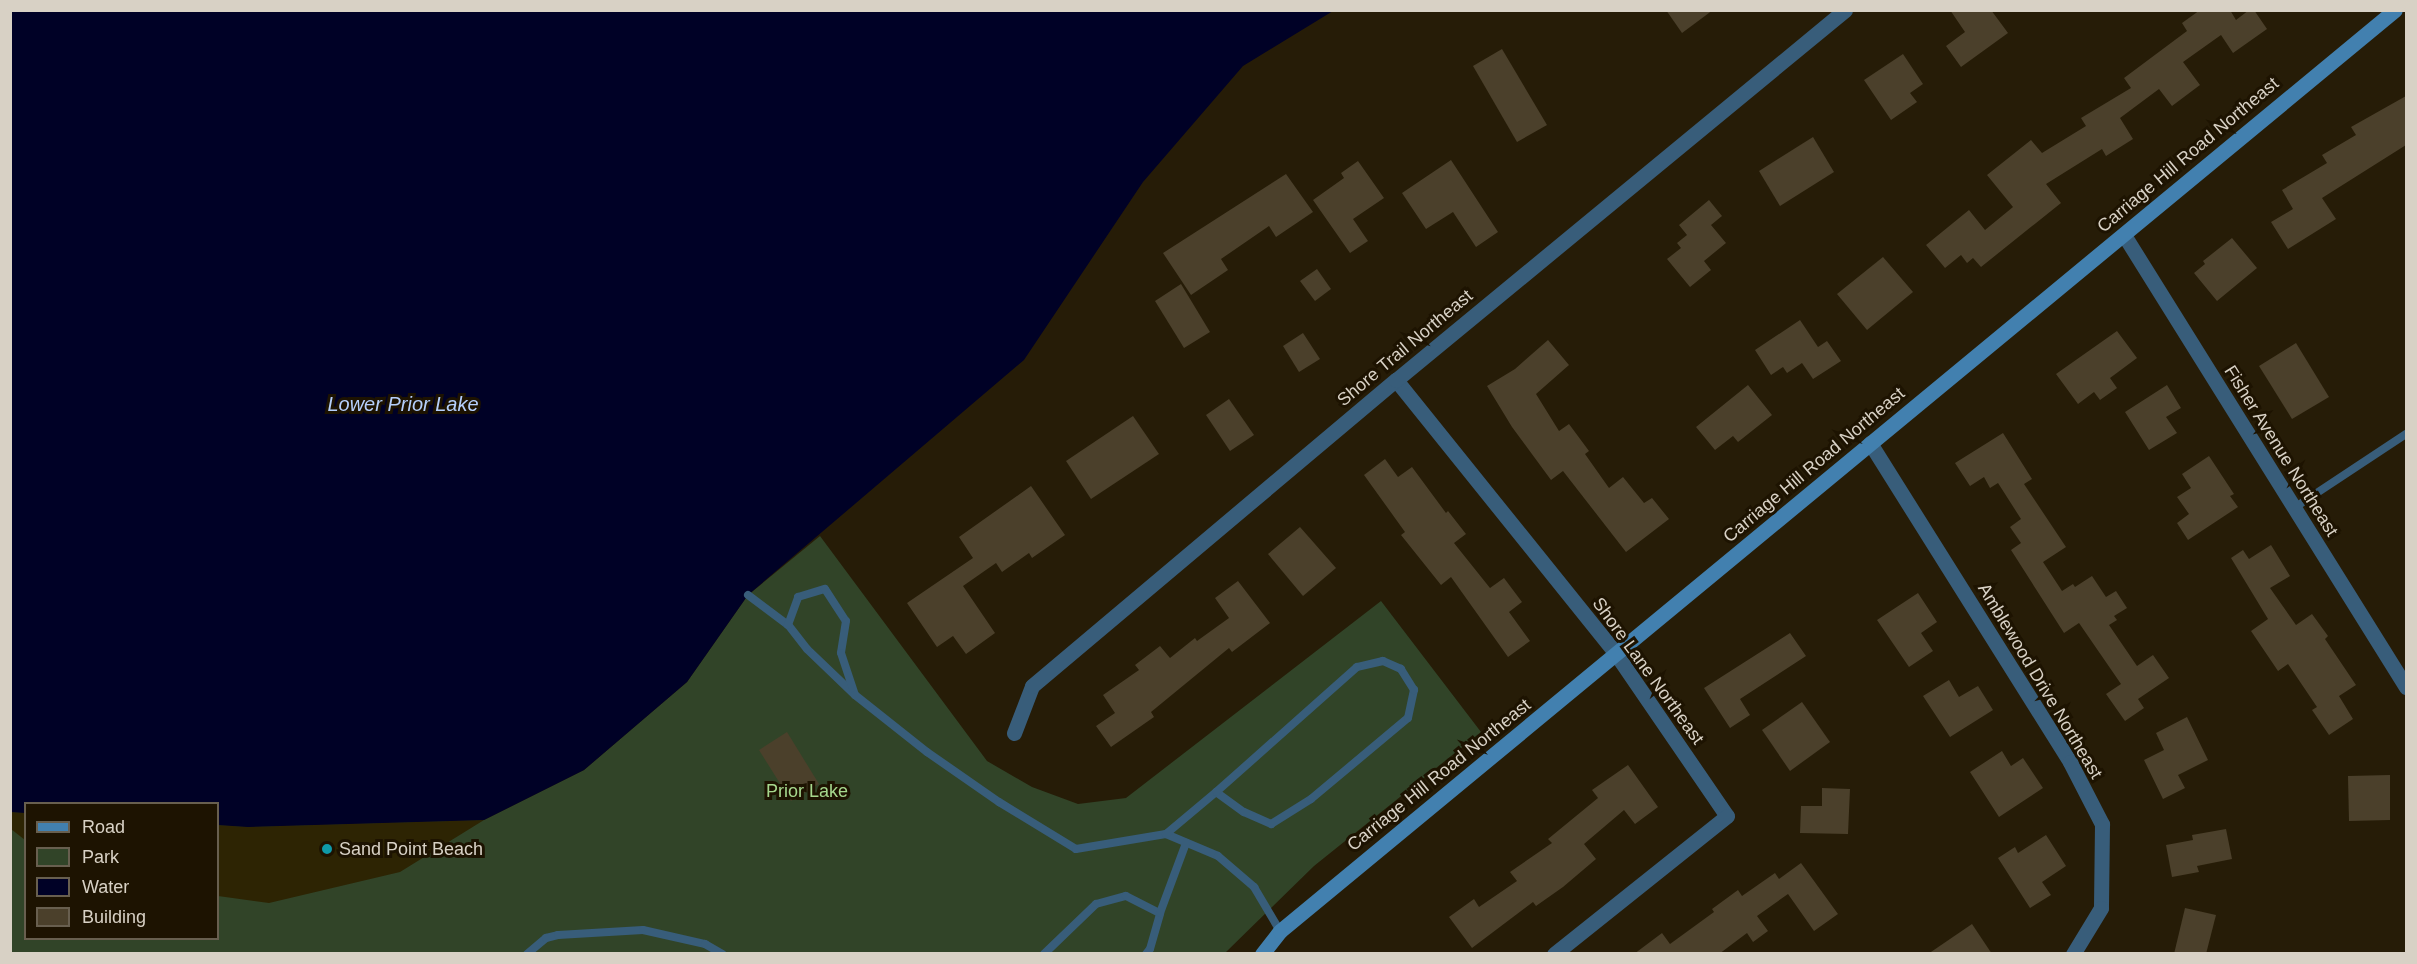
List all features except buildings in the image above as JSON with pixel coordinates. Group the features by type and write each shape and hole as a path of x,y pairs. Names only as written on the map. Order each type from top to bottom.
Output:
{"street":[{"name":"Shore Trail Northeast","path":"1014,733 1032,686 1396,380 1845,10"},
{"name":"Carriage Hill Road Northeast","path":"1262,954 1280,931 2395,10"},
{"name":"Fisher Avenue Northeast","path":"2124,235 2406,687"},
{"name":"Shore Lane Northeast","path":"1396,380 1616,654 1727,816 1554,954"},
{"name":"Amblewood Drive Northeast","path":"1870,443 2070,762 2102,824 2102,908 2073,954"}],"lane":[{"path":"2294,507 2406,434"},
{"path":"788,625 798,597 825,589 846,621 842,653 855,695"},
{"path":"748,595 788,625 807,649 855,695 927,752 999,802 1076,849 1166,834 1357,667 1383,661 1401,669 1414,690 1408,718 1311,799 1271,824 1244,812 1216,792"},
{"path":"1166,834 1218,856 1254,887 1280,931"},
{"path":"1146,954 1150,949 1160,913 1186,843"},
{"path":"1044,954 1096,904 1126,896 1160,913"},
{"path":"527,954 546,938 558,935 643,930 705,944 722,954"}],"green space":[{"name":"Prior Lake","path":"820,536 987,761 1032,787 1078,804 1126,798 1381,601 1481,732 1314,866 1225,953 11,953 10,812 24,813 24,940 219,940 219,825 248,827 484,820 584,770 687,682 748,595"}],"sand":[{"path":"11,812 24,813 24,839 11,829"},
{"name":"Sand Point Beach","path":"484,820 400,872 269,903 219,896 219,825 248,827"}],"water":[{"name":"Lower Prior Lake","path":"10,11 1333,11 1243,66 1143,182 1024,360 748,595 687,682 584,770 484,820 248,827 219,825 219,802 24,802 24,813 11,812"}],"place":[{"name":"Sand Point Beach","path":"327,849"}]}
